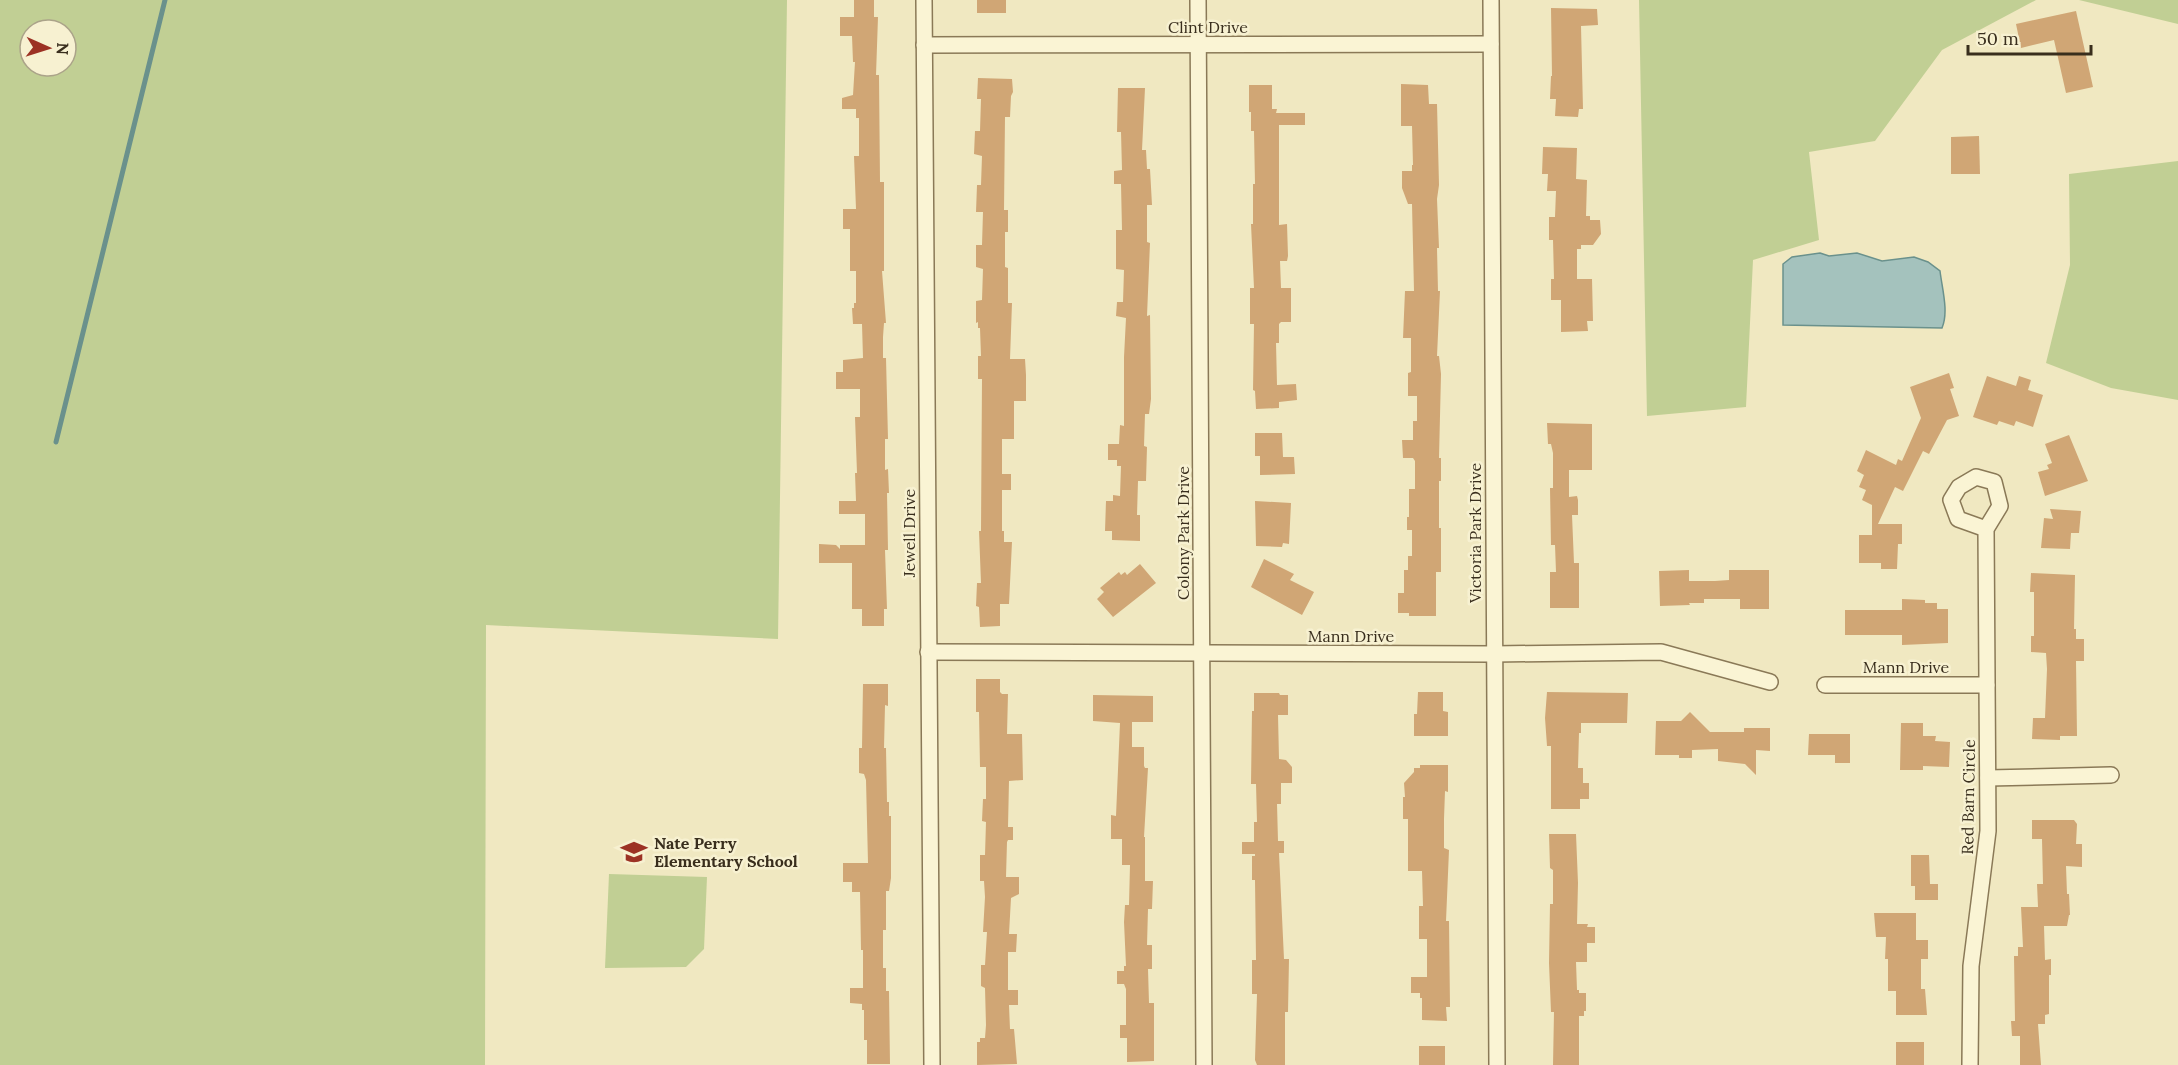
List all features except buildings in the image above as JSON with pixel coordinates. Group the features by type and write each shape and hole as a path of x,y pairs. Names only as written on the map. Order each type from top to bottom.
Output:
{"street":[{"name":"Jewell Drive","path":"924,0 932,1065"},
{"name":"Colony Park Drive","path":"1198,0 1204,1065"},
{"name":"Victoria Park Drive","path":"1491,0 1497,1065"},
{"name":"Clint Drive","path":"924,45 1491,44"},
{"name":"Red Barn Circle","path":"1970,1065 1971,966 1989,831 1986,529"},
{"name":"Mann Drive","path":"928,652 1494,654 1661,652 1770,682"},
{"name":"Mann Drive","path":"1825,685 1987,685"},
{"path":"1988,778 2111,775"}],"green space":[{"path":"0,0 787,0 778,639 486,625 485,1065 0,1065"},
{"path":"1639,0 2036,0 1942,50 1875,141 1809,152 1819,240 1753,260 1746,407 1647,416"},
{"path":"2079,0 2178,0 2178,24"},
{"path":"2178,161 2178,400 2111,388 2046,363 2070,265 2069,174"},
{"path":"609,874 707,877 704,949 686,967 605,968"}],"water":[{"path":"1820,253 1829,256 1857,253 1882,261 1914,257 1928,262 1940,271 1945,307 1942,328 1783,325 1783,264 1792,257"}],"waterway":[{"path":"56,442 165,0"}],"place":[{"name":"Nate Perry Elementary School","path":"634,852"}]}
